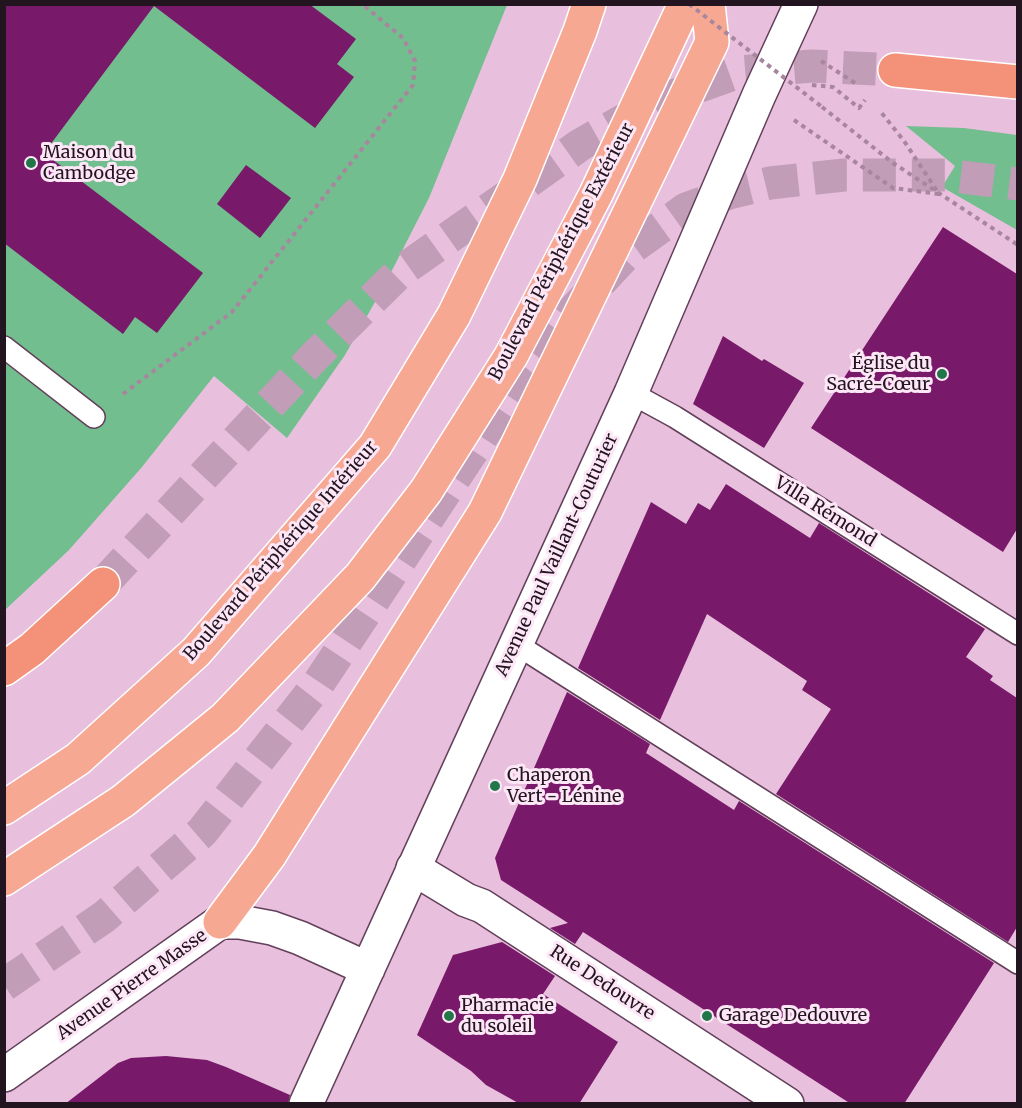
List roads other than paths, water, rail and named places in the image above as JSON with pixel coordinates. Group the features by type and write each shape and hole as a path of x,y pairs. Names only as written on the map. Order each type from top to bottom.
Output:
{"highway":[{"name":"Boulevard Périphérique Intérieur","path":"4,808 78,759 196,652 375,446 454,315 510,200 572,52 589,4"},
{"name":"Boulevard Périphérique Extérieur","path":"4,879 123,801 225,718 360,577 426,490 511,356 596,194 687,4"},
{"path":"220,922 269,856 485,513 712,42 708,4"},
{"path":"895,70 1017,82"},
{"path":"4,669 32,649 103,584"}],"main road":[{"name":"Avenue Paul Vaillant-Couturier","path":"306,1104 631,393 801,4"},
{"name":"Rue Dedouvre","path":"413,868 466,900 482,906 787,1104"},
{"name":"Avenue Pierre Masse","path":"4,1075 220,922 240,922 272,928 300,938 368,969"}],"lane":[{"path":"4,347 94,417"},
{"name":"Villa Rémond","path":"631,393 675,417 1017,634"},
{"path":"516,644 1017,963"}],"tunnel":[{"path":"103,584 315,356 400,272 580,145 656,102 739,72 812,66 895,70"},
{"path":"4,985 104,917 202,832 318,684 516,385 572,312 633,247 686,209 729,193 770,183 844,175 946,175 1018,184"}],"place":[{"name":"Maison du Cambodge","path":"31,163"},
{"name":"Église du Sacré-Cœur","path":"942,374"},
{"name":"Chaperon Vert - Lénine","path":"495,786"},
{"name":"Pharmacie du soleil","path":"449,1016"},
{"name":"Garage Dedouvre","path":"707,1016"}]}
